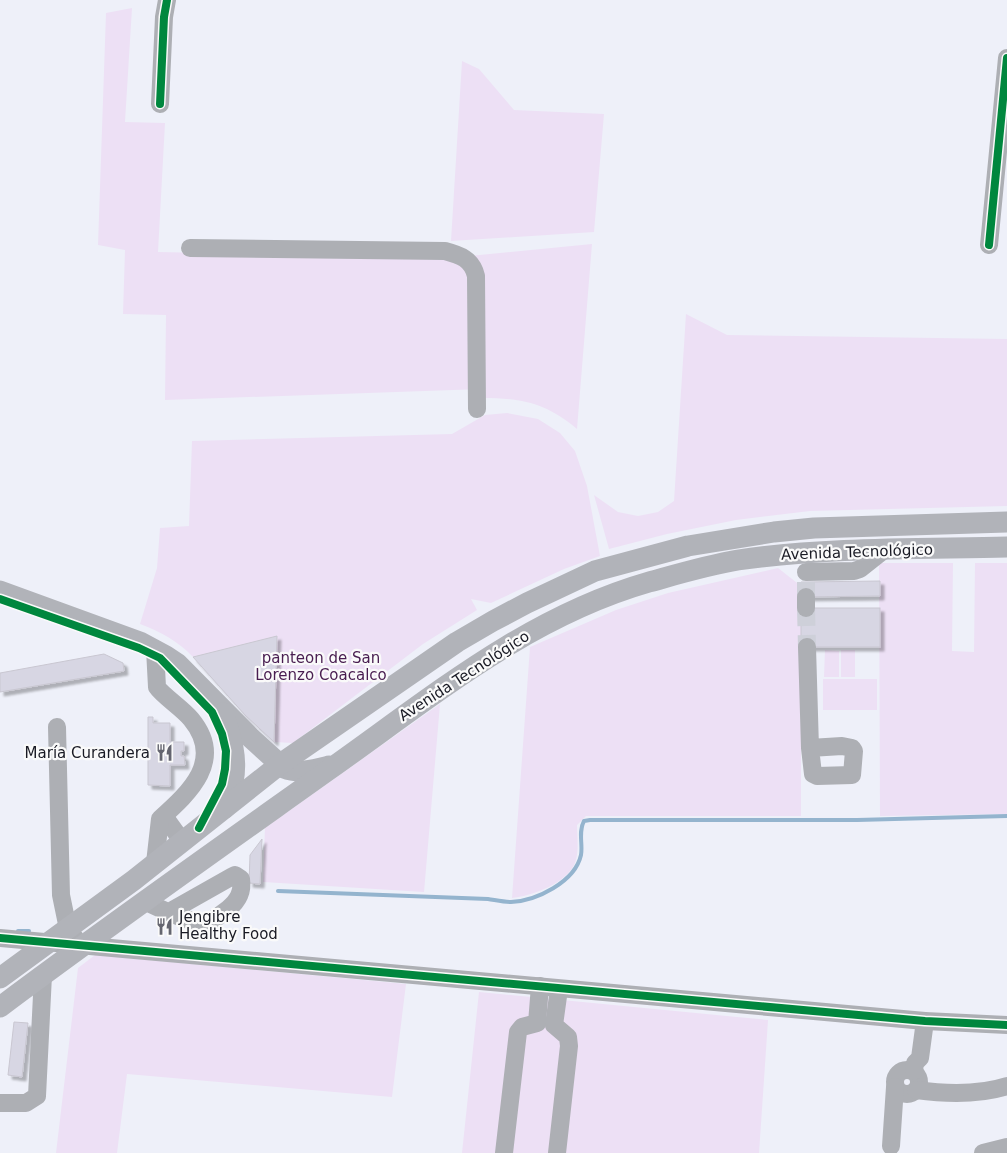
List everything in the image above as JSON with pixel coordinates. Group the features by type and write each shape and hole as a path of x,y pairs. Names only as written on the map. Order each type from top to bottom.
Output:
{"main road":[{"name":"Avenida Tecnológico","path":"0,978 155,863 279,765 457,642 527,603 606,567 688,546 774,532 814,528 1007,522"},
{"name":"Avenida Tecnológico","path":"0,1007 408,711 476,664 542,624 597,600 646,583 736,560 806,582 884,550 1007,548"},
{"path":"0,591 125,636 155,649 178,664 279,765 290,770 307,771 338,763"},
{"path":"222,708 231,738 235,767 225,808"},
{"path":"251,825 262,813 271,796 277,779 279,765"}],"street":[{"path":"160,104 164,17 167,0"},
{"path":"989,245 1007,58"},
{"path":"190,248 444,251 465,258 471,264 476,276 477,409"},
{"path":"806,647 810,748"},
{"path":"155,649 157,687 191,718 204,742 205,755 202,769 196,781 183,798 159,821 155,863"},
{"path":"57,727 60,895 68,929 82,946"},
{"path":"164,816 182,841"},
{"path":"144,901 169,912"},
{"path":"0,938 559,989 918,1020 1007,1025"},
{"path":"0,1103 26,1103 37,1096 43,974"},
{"path":"504,1153 518,1032 522,1027 537,1023 540,986"},
{"path":"557,1153 568,1046 568,1037 554,1025 559,989"},
{"path":"891,1146 894,1081 896,1075 901,1070 914,1067 920,1058 918,1020"},
{"path":"895,1087 903,1094 912,1093 916,1090 919,1084 914,1067"},
{"path":"916,1090 974,1092 996,1090 1007,1086"},
{"path":"982,1153 1007,1146"}],"green space":[{"path":"132,8 125,122 165,123 158,252 449,258 592,244 577,429 555,413 533,404 509,399 482,398 482,389 165,400 166,315 123,314 125,250 98,245 106,13"},
{"path":"462,61 479,69 514,110 604,114 594,232 451,241"},
{"path":"686,314 727,335 1007,339 1007,506 810,511 736,520 667,534 609,549 594,495 618,512 638,516 658,512 674,501"},
{"name":"panteon de San Lorenzo Coacalco","path":"507,413 538,419 560,433 575,451 587,486 600,556 564,569 491,603 471,599 477,610 423,644 293,743 274,742 277,636 193,657 169,638 140,624 157,568 160,528 189,526 192,441 452,434 485,415"},
{"path":"879,563 953,563 952,651 974,652 975,563 1007,563 1007,814 880,816"},
{"path":"778,568 801,586 801,816 586,816 577,825 577,857 568,873 562,879 546,888 528,895 512,898 530,647 616,610 668,593"},
{"path":"825,650 839,651 839,677 824,677"},
{"path":"841,650 855,650 855,677 841,677"},
{"path":"823,679 877,679 877,710 823,710"},
{"path":"440,704 424,892 263,882 265,828"},
{"path":"95,955 406,984 392,1097 127,1074 117,1153 56,1153 78,968"},
{"path":"479,992 768,1020 759,1153 462,1153"}],"building":[{"path":"880,581 880,596 801,597 801,582"},
{"path":"801,608 880,608 880,647 801,647"},
{"path":"277,636 274,742 245,715 193,657"},
{"path":"104,654 123,663 124,671 0,692 0,673"},
{"name":"María Curandera","path":"148,717 153,717 153,723 170,723 170,742 184,742 184,751 181,751 181,756 184,756 185,765 170,765 170,786 148,785"},
{"path":"262,839 260,884 249,883 250,855"},
{"path":"14,1022 28,1023 22,1077 8,1075"}],"waterway":[{"path":"278,891 488,899 508,902 521,901 543,894 571,874 581,855 582,825 584,821 590,820 857,820 1007,816"},
{"path":"18,931 29,931"}],"tunnel":[{"path":"806,582 806,597"},
{"path":"806,608 807,647"}],"cycle path":[{"path":"160,104 164,17 167,0"},
{"path":"989,245 1007,58"},
{"path":"0,599 139,648 160,658 212,712 222,734 226,751 225,769 222,784 199,828"},
{"path":"0,938 925,1021 1007,1025"}],"place":[{"name":"María Curandera","path":"164,753"},
{"name":"Jengibre Healthy Food","path":"165,926"}]}
